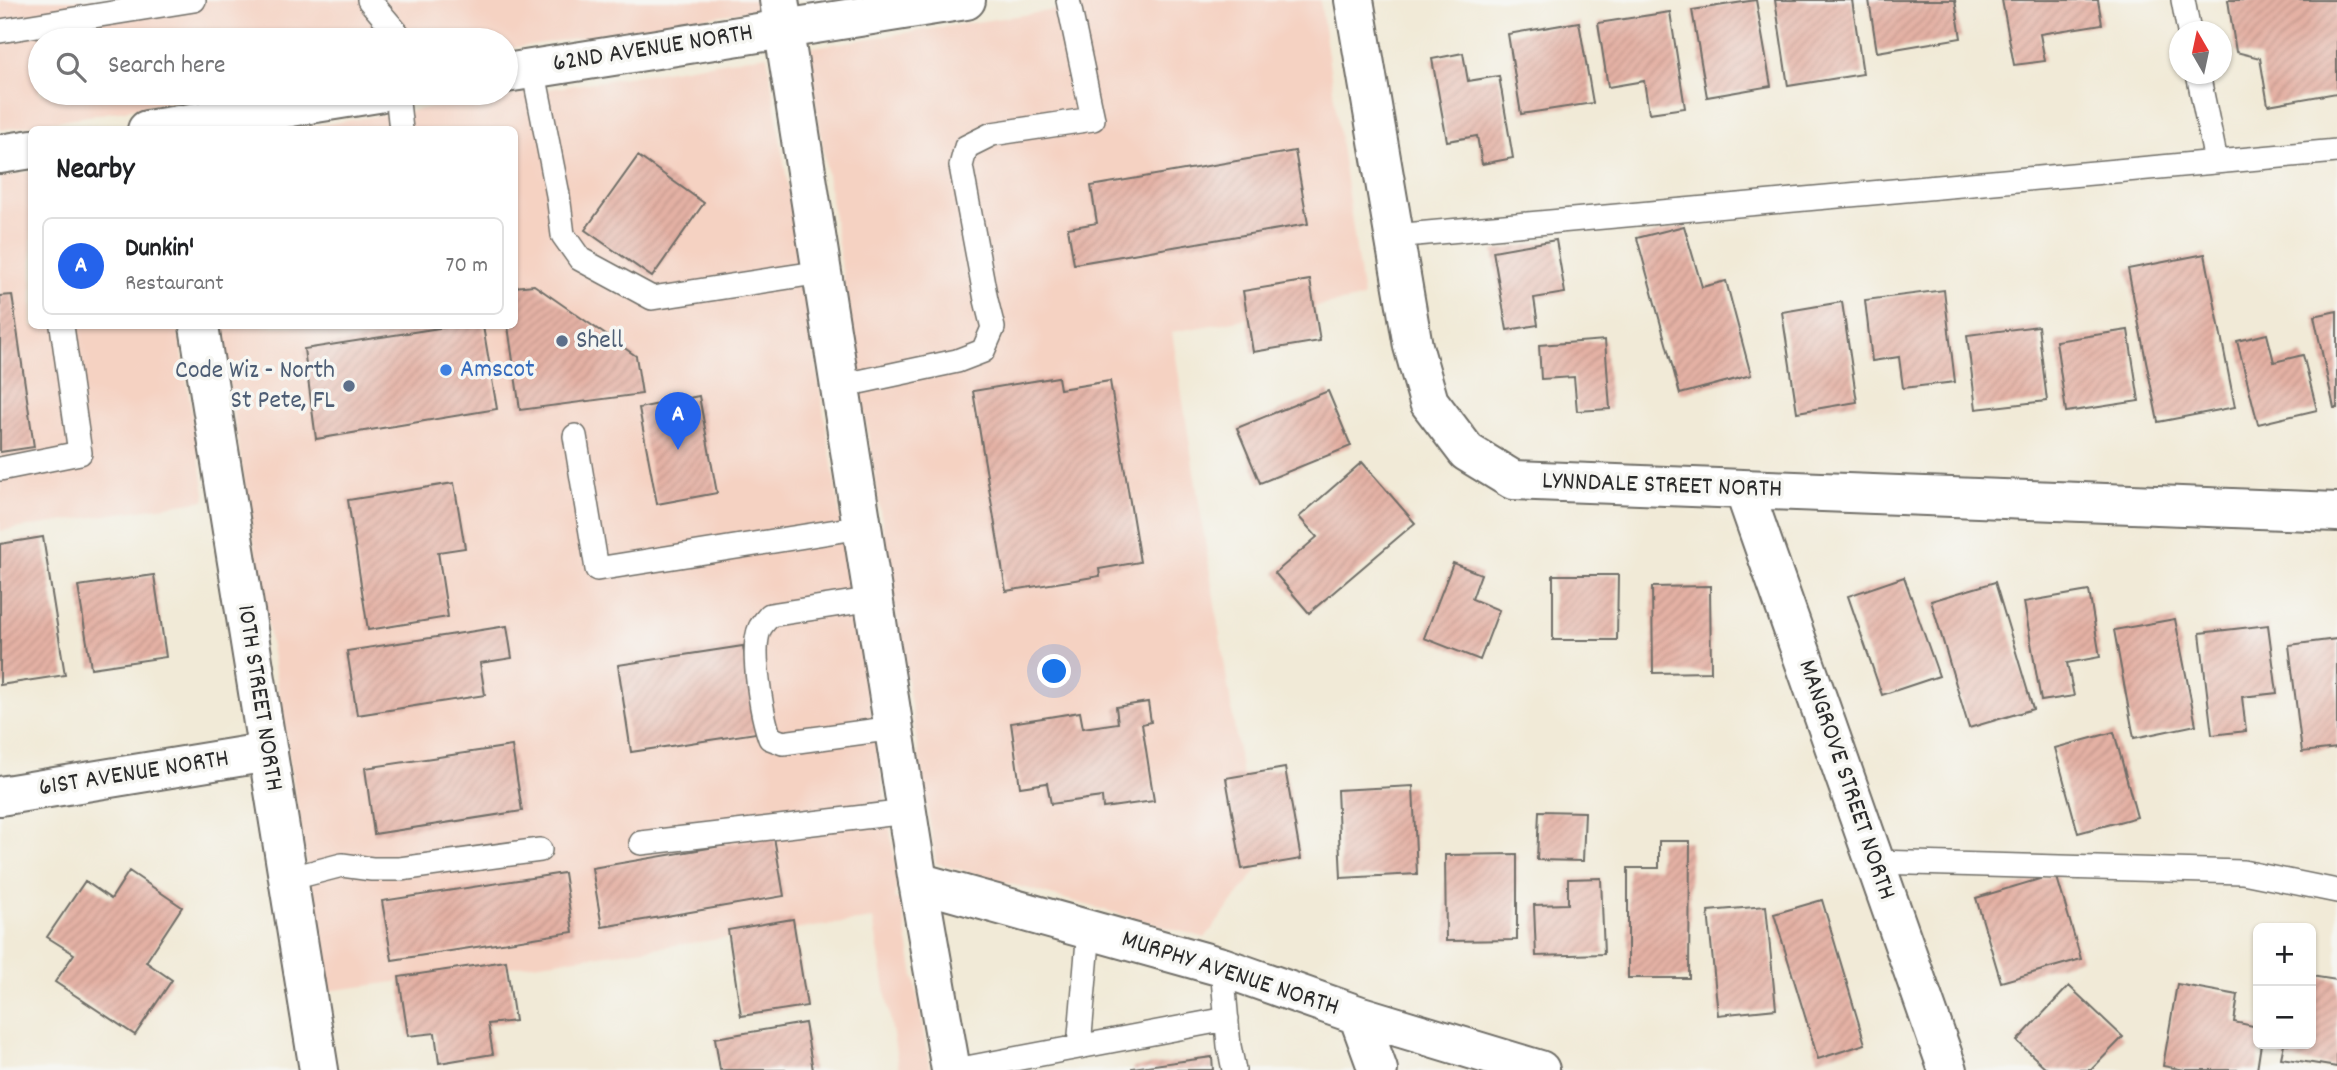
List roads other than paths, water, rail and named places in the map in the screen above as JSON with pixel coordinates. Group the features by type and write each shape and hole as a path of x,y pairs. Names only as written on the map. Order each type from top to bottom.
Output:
{"street":[{"name":"62ND AVENUE NORTH","path":"519,70 781,14 967,0"},
{"name":"LYNNDALE STREET NORTH","path":"1354,0 1413,346 1429,402 1467,452 1513,480 2337,512"},
{"path":"781,14 918,882 951,1070"},
{"path":"172,126 303,105"},
{"path":"0,154 28,150"},
{"name":"10TH STREET NORTH","path":"199,329 318,1070"},
{"name":"MANGROVE STREET NORTH","path":"1744,490 1948,1070"},
{"name":"61ST AVENUE NORTH","path":"0,796 268,752"},
{"name":"MURPHY AVENUE NORTH","path":"918,882 1222,967 1357,1015 1540,1070"},
{"path":"1357,1015 1378,1070"}],"lane":[{"path":"0,31 194,0"},
{"path":"369,0 393,28"},
{"path":"840,386 957,361 982,351 993,328 961,166 965,147 992,134 1093,119 1068,0"},
{"path":"2183,0 2187,21"},
{"path":"519,70 558,195 563,235 580,259 652,298 822,272"},
{"path":"2200,84 2216,161"},
{"path":"398,105 401,126"},
{"path":"1394,236 2337,151"},
{"path":"0,469 80,453 62,329"},
{"path":"575,436 597,569 862,527"},
{"path":"874,599 770,615 760,627 755,648 763,721 770,738 783,743 894,728"},
{"path":"641,843 908,812"},
{"path":"288,879 342,865 400,869 540,850"},
{"path":"1875,862 2243,872 2337,891"},
{"path":"1079,1047 1089,929"},
{"path":"1222,967 1234,1070"},
{"path":"956,1070 1227,1019"}],"place":[{"name":"Shell","path":"562,341"},
{"name":"Amscot","path":"446,370"},
{"name":"Code Wiz - North St Pete, FL","path":"349,386"},
{"name":"Dunkin'","path":"678,450"}]}
